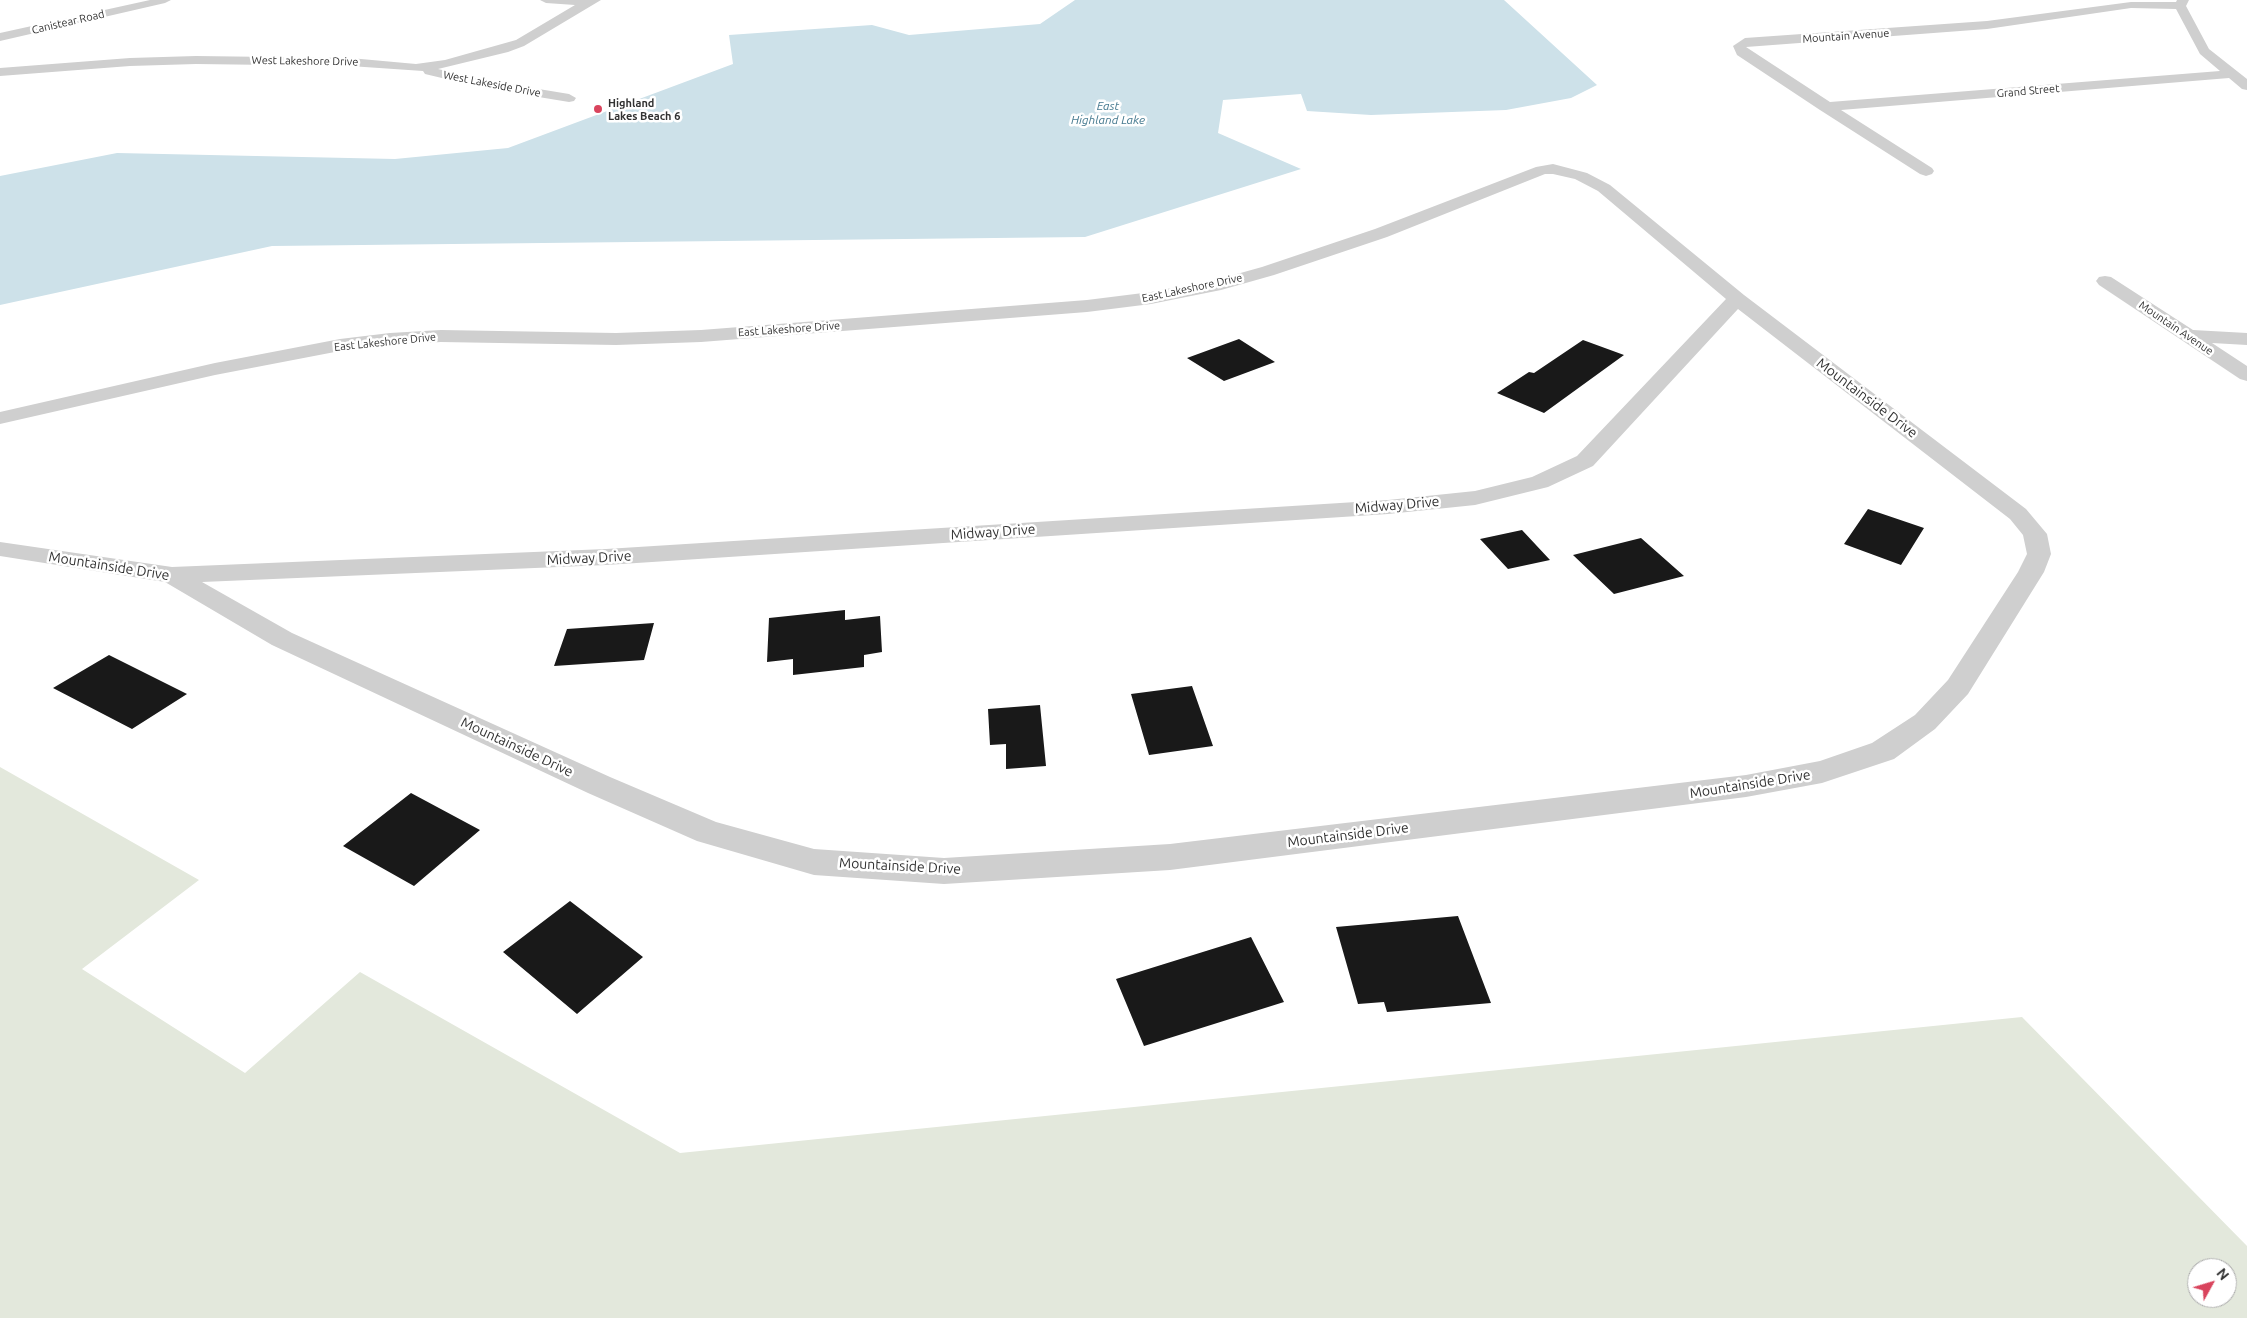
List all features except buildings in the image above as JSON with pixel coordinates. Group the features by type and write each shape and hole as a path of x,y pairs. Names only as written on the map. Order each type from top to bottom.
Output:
{"street":[{"name":"Canistear Road","path":"0,37 165,0"},
{"path":"546,0 592,1"},
{"name":"West Lakeshore Drive","path":"0,72 130,62 196,60 350,62 416,68 479,57 520,43 592,1"},
{"path":"2181,3 2204,51 2247,86"},
{"name":"Mountain Avenue","path":"1926,171 1742,52 1739,46 1745,42 1987,25 2131,5 2181,3"},
{"name":"West Lakeside Drive","path":"416,68 484,84 569,98"},
{"name":"Grand Street","path":"1825,107 2231,74"},
{"name":"East Lakeshore Drive","path":"0,418 215,369 340,346 390,339 441,336 616,339 701,336 1087,306 1151,298 1221,284 1268,270 1381,233 1542,170 1564,170"},
{"name":"Mountainside Drive","path":"0,549 172,575 282,639 599,785 708,832 814,862 944,871 1170,857 1746,786 1822,772 1883,751 1925,722 1958,687 2031,572 2039,554 2035,534 2018,514 1737,299 1604,188 1581,176 1564,170"},
{"name":"Mountain Avenue","path":"2106,281 2247,375"},
{"name":"Midway Drive","path":"172,575 606,557 1368,508 1475,498 1540,482 1585,461 1737,299"},
{"path":"2187,336 2247,339"}],"shaded area":[{"path":"0,767 199,880 82,969 245,1073 360,972 680,1153 2022,1017 2247,1246 2247,1318 0,1318"}],"water":[{"name":"East Highland Lake","path":"1075,0 1504,0 1597,85 1571,98 1506,110 1371,115 1307,111 1301,94 1223,100 1218,133 1301,169 1085,237 272,246 0,305 0,176 117,153 395,159 508,148 733,64 729,35 872,25 909,35 1040,24"}],"place":[{"name":"Highland Lakes Beach 6","path":"598,109"}]}
